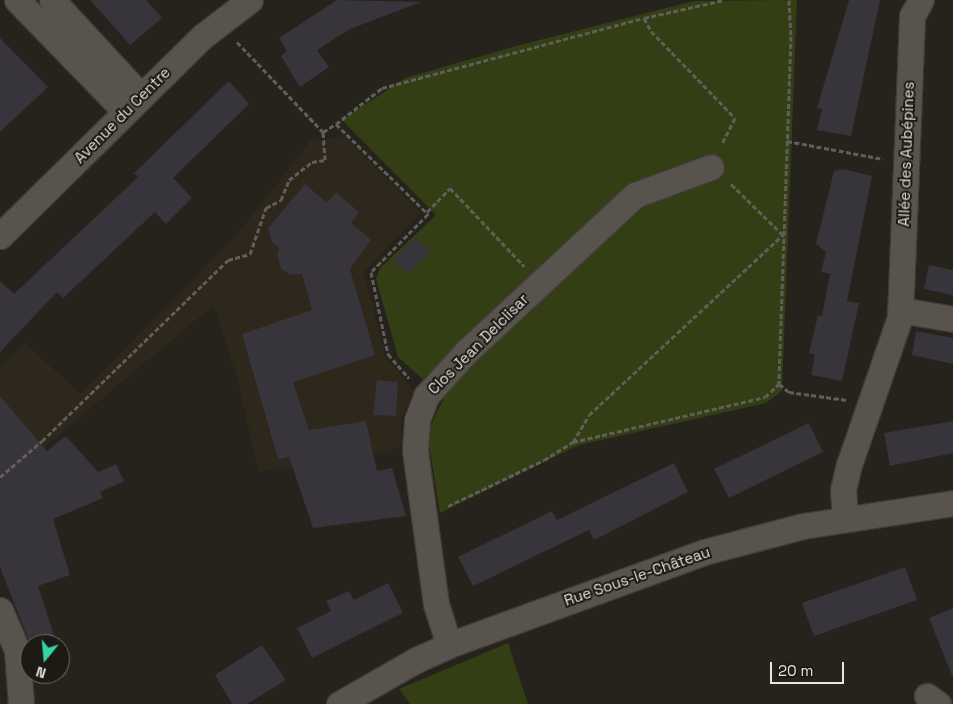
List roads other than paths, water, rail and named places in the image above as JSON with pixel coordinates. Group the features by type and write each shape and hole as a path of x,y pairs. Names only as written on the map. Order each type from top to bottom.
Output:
{"street":[{"path":"17,0 133,104"},
{"path":"52,0 133,104"},
{"name":"Avenue du Centre","path":"0,236 133,104 220,23 250,0"},
{"name":"Allée des Aubépines","path":"845,518 843,490 900,310 912,16 921,0"},
{"name":"Clos Jean Delclisar","path":"449,645 436,604 426,517 415,450 417,420 426,396 466,352 635,196 711,167"},
{"path":"900,310 953,319"},
{"name":"Rue Sous-le-Château","path":"339,704 449,645 704,552 845,518 953,502"},
{"path":"0,610 17,650 21,704"}]}
